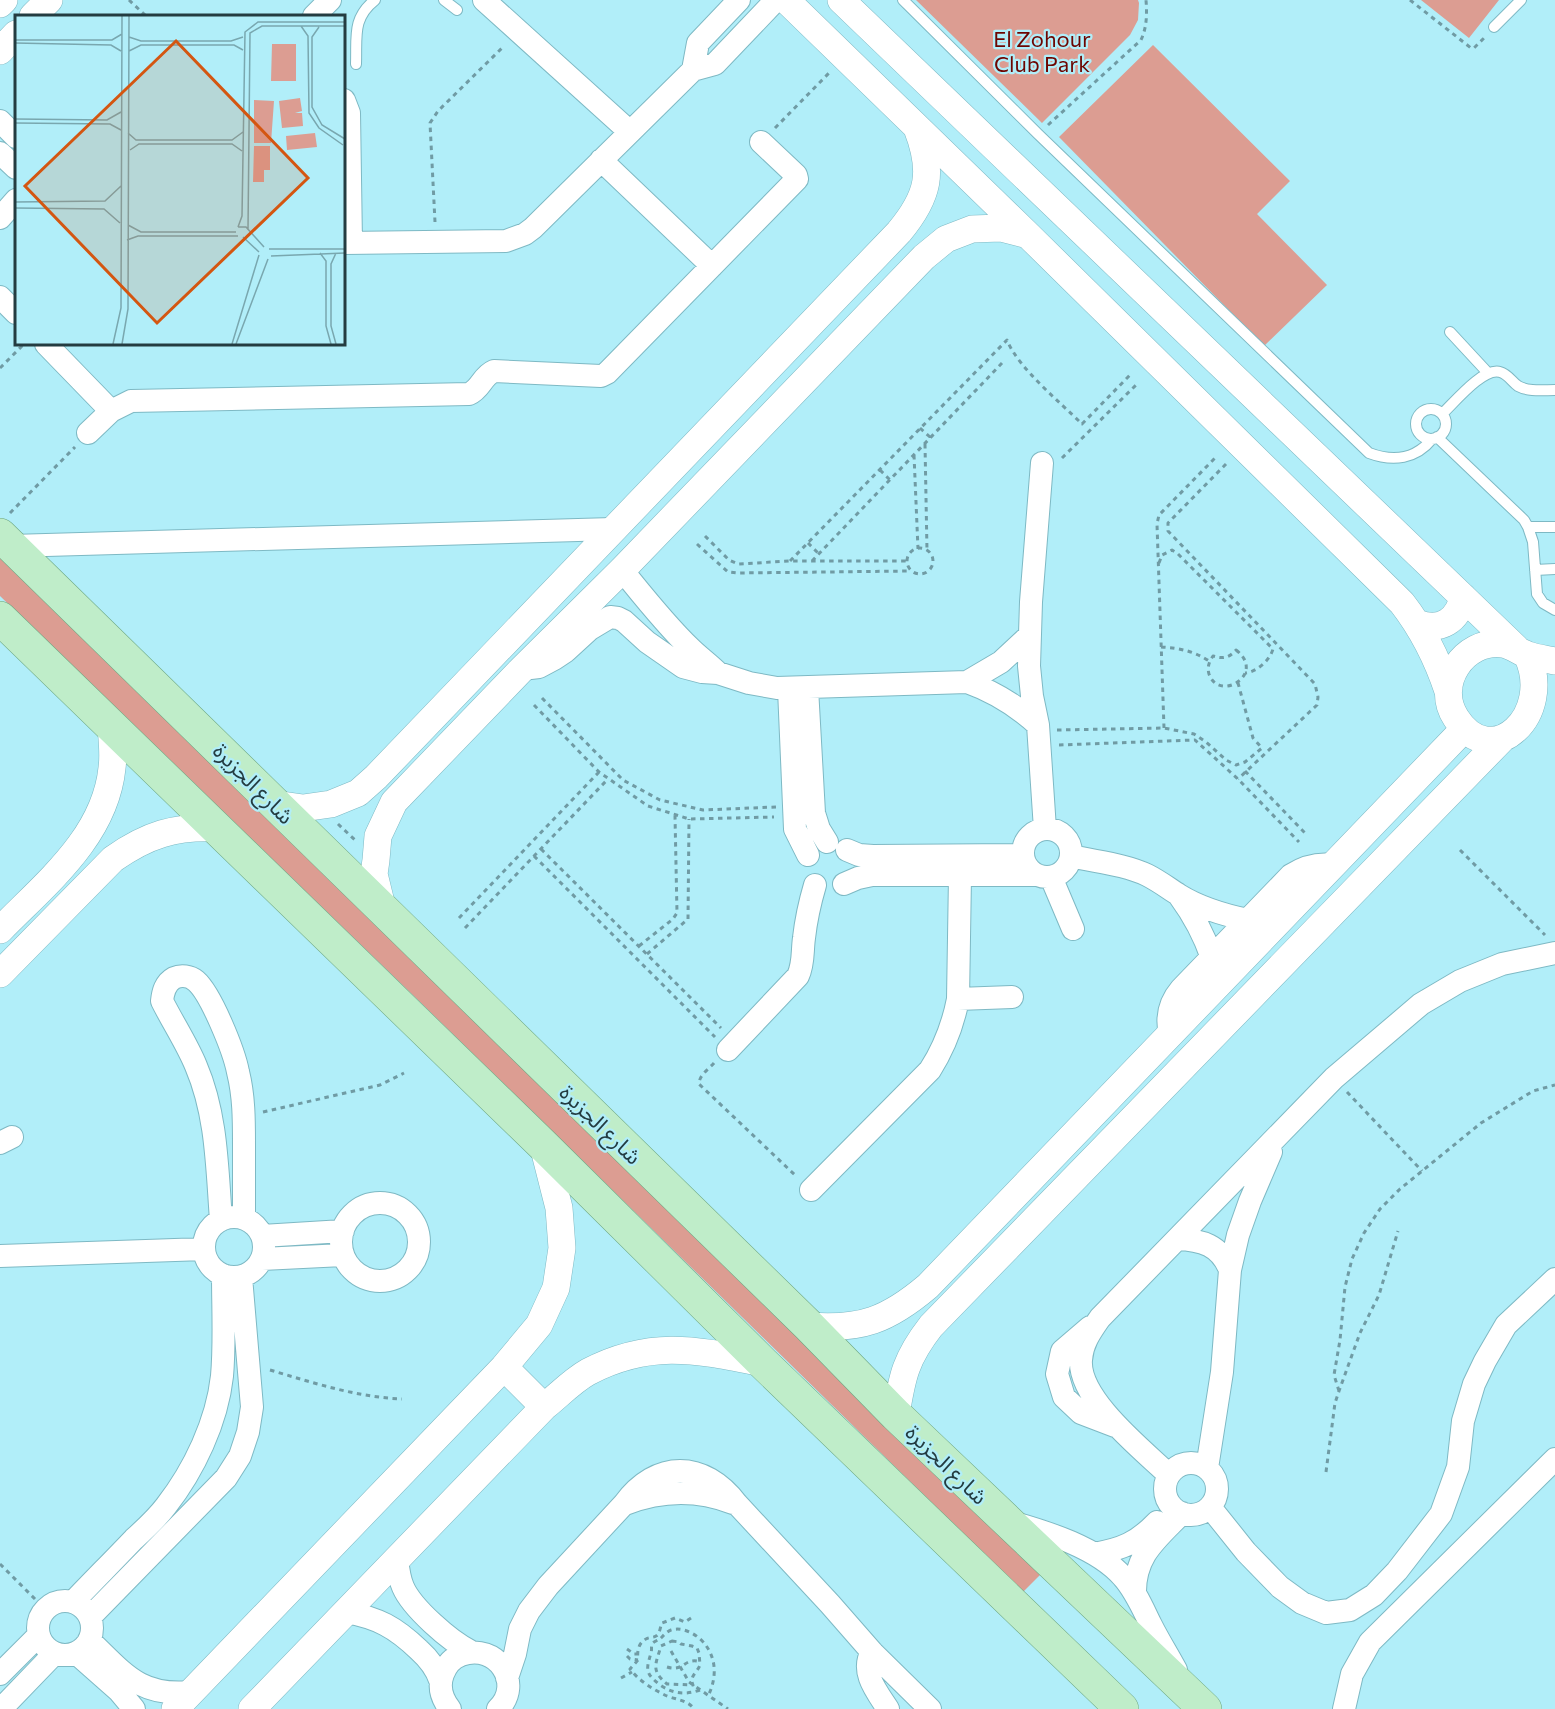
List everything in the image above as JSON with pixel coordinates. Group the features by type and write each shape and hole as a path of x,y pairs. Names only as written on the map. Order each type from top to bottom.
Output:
{"main road":[{"name":"شارع الجزيرة","path":"6,532 275,804 809,1326 896,1415 1199,1704"},
{"path":"0,618 543,1145 763,1363 1122,1709"}],"street":[{"path":"0,4 4,0"},
{"path":"34,15 49,0"},
{"path":"315,15 330,0"},
{"path":"484,0 630,132"},
{"path":"693,70 698,43 740,0"},
{"path":"345,103 349,113 347,243 506,241 525,234 533,228 693,70 715,64 777,0"},
{"path":"786,0 1402,603 1430,644 1448,691 1452,711 1464,729 1481,738 1501,740 1514,737 1546,717 1541,709 1544,686 1535,664 841,0"},
{"path":"0,51 15,35"},
{"path":"0,121 15,136"},
{"path":"275,804 303,808 332,804 358,794 899,232 913,214 923,194 927,171 925,149 917,128"},
{"path":"88,433 111,411 131,401 469,394 479,388 484,377 494,371 601,376 607,373 796,179 796,175 761,142"},
{"path":"0,153 15,167"},
{"path":"601,160 712,266"},
{"path":"0,218 15,201"},
{"path":"383,911 375,874 378,836 394,802 420,774 622,570 924,257 946,239 972,229 1001,228 1028,235"},
{"path":"899,232 924,257"},
{"path":"0,297 15,312"},
{"path":"47,345 111,411"},
{"path":"1042,471 1029,636 1029,666 1038,733 1045,829"},
{"path":"6,532 613,529"},
{"path":"622,570 643,597 689,647 718,673"},
{"path":"1417,623 1432,627 1447,623 1458,612 1463,597"},
{"path":"522,669 539,667 554,659 590,629 610,617 624,621 647,642 683,667 718,673 749,682 798,688 968,682 1006,699 1022,711 1038,733"},
{"path":"968,682 1001,662 1029,636"},
{"path":"1448,691 1450,678 1456,665 1471,652 1490,644 1503,644 1555,661"},
{"path":"798,688 795,829 808,855"},
{"path":"798,688 814,813 819,829 853,864 852,871 844,884"},
{"path":"0,930 75,853 94,825 109,787 113,757 111,726"},
{"path":"809,1326 835,1328 861,1324 893,1312 928,1286 1464,729"},
{"path":"896,1415 899,1390 906,1367 916,1346 931,1326 1501,740"},
{"path":"398,753 420,774"},
{"path":"1440,754 1453,760 1462,771 1464,778"},
{"path":"0,974 113,859 128,848 153,836 180,829 217,828"},
{"path":"1023,855 873,856 859,855 837,846 816,846 808,855 806,871 809,879 815,885 829,890 872,875 1044,876 1065,870 1071,856 1071,848 1067,840 1061,833 1053,830 1036,831 1028,837 1023,855 1029,870 1044,876 1074,929"},
{"path":"75,853 97,875"},
{"path":"1071,856 1145,874 1201,907 1248,920"},
{"path":"1170,1034 1168,1016 1173,1001 1181,989 1291,875 1308,866 1332,865"},
{"path":"811,1190 930,1070 940,1054 954,1018 958,999 960,876"},
{"path":"731,1046 798,976 803,966 805,929 815,885"},
{"path":"1179,896 1198,925 1212,958"},
{"path":"1170,1475 1120,1428 1098,1404 1085,1384 1080,1361 1086,1337 1100,1318 1334,1078 1421,1004 1460,981 1551,945"},
{"path":"220,1220 216,1146 209,1107 197,1068 162,1001 163,991 168,983 185,976 195,979 205,991 232,1050 238,1072 244,1117 244,1218"},
{"path":"958,999 1012,997"},
{"path":"1207,1468 1222,1372 1230,1270 1238,1235 1250,1201 1263,1167 1280,1134"},
{"path":"1,1709 73,1649 92,1629 90,1617 83,1608 73,1602 63,1601 53,1603 40,1617 37,1626 38,1636 44,1647 73,1649 146,1688 168,1693 183,1700 504,1367 539,1326 556,1288 562,1248 559,1208 543,1145"},
{"path":"377,1203 393,1205 406,1213 416,1226 419,1241 416,1257 408,1270 394,1278 379,1281 364,1278 351,1268 343,1255 341,1243 343,1231 350,1217 362,1208 377,1203"},
{"path":"232,1217 244,1218 258,1228 262,1236 264,1247 262,1259 250,1273 232,1276 213,1269 204,1249 206,1237 212,1227 220,1220 232,1217"},
{"path":"262,1236 343,1231"},
{"path":"1177,1239 1195,1239 1212,1246 1225,1258 1230,1270"},
{"path":"0,1256 204,1249"},
{"path":"262,1259 343,1255"},
{"path":"90,1617 226,1478 240,1456 248,1432 252,1407 248,1363 232,1276"},
{"path":"73,1602 165,1508 195,1458 207,1432 222,1378 232,1276"},
{"path":"1210,1507 1246,1552 1280,1587 1302,1603 1326,1613 1350,1610 1374,1595 1397,1571 1441,1514 1458,1467 1463,1421 1474,1384 1485,1361 1506,1325 1555,1279"},
{"path":"928,1286 949,1307"},
{"path":"252,1709 544,1407 585,1373 622,1357 661,1349 701,1351 763,1363"},
{"path":"504,1367 544,1407"},
{"path":"1344,1709 1352,1674 1370,1642 1555,1459"},
{"path":"1187,1464 1197,1464 1207,1468 1214,1477 1217,1487 1216,1498 1210,1507 1197,1514 1177,1509 1167,1499 1166,1483 1170,1475 1177,1467 1187,1464"},
{"path":"498,1709 507,1695 508,1680 520,1629 529,1611 543,1592 624,1504 656,1494 680,1492 705,1494 737,1504 872,1652 930,1709"},
{"path":"1094,1554 1114,1551 1131,1544 1177,1509"},
{"path":"1135,1594 1134,1582 1141,1559 1177,1509"},
{"path":"1005,1520 1041,1530 1111,1564 1135,1594 1158,1640 1199,1704"},
{"path":"397,1559 403,1587 447,1637 475,1651 493,1656 502,1665 518,1709"},
{"path":"399,1632 421,1610"},
{"path":"346,1612 372,1618 399,1632 434,1665 442,1698 450,1709"},
{"path":"428,1709 446,1666 456,1656 475,1651 520,1629"},
{"path":"0,1674 38,1636"},
{"path":"73,1649 134,1709"},
{"path":"872,1652 867,1672 888,1709"}],"lane":[{"path":"356,64 357,21 367,6 375,0"},
{"path":"444,0 457,10"},
{"path":"903,0 1038,134 1370,453 1379,457 1404,458 1420,451 1435,438 1444,429 1445,419 1442,414 1432,409 1422,412 1416,421 1418,432 1426,438 1435,438 1518,514 1528,527 1533,542 1537,594 1543,603 1555,609"},
{"path":"1494,27 1521,0"},
{"path":"1450,332 1488,372"},
{"path":"1442,414 1488,372 1506,374 1524,388 1555,390"},
{"path":"1528,527 1555,527"},
{"path":"1535,570 1555,569"}],"path":[{"path":"129,0 145,15"},
{"path":"1038,134 1141,40 1147,20 1146,0"},
{"path":"1410,0 1471,48 1474,48 1494,27"},
{"path":"436,242 430,123 438,111 519,32"},
{"path":"761,142 845,57"},
{"path":"790,561 1007,340 1011,351 1021,363 1089,431"},
{"path":"0,368 23,345"},
{"path":"812,561 1002,363"},
{"path":"1082,424 1130,375"},
{"path":"1042,471 1089,431 1137,384"},
{"path":"920,428 930,438"},
{"path":"6,532 88,433"},
{"path":"697,544 728,572 911,570 921,574 930,569 933,560 927,551 924,444"},
{"path":"914,455 918,549"},
{"path":"1164,728 1156,524 1159,515 1216,457"},
{"path":"1226,464 1168,523 1168,531 1315,684 1318,697 1317,705 1238,779"},
{"path":"880,470 890,480"},
{"path":"705,536 729,560 738,564 790,561 908,561"},
{"path":"808,543 819,554"},
{"path":"911,570 908,561 911,553 918,549 927,551"},
{"path":"1158,564 1162,555 1172,550 1178,554 1273,649 1271,656 1265,662 1250,673 1245,673"},
{"path":"737,573 738,564"},
{"path":"1161,647 1188,651 1209,661"},
{"path":"1236,650 1245,660 1245,673 1238,683 1227,686 1215,682 1209,673 1209,661 1213,656 1228,657 1236,650"},
{"path":"1038,733 1164,728 1194,734 1226,760 1236,765 1245,762 1262,748 1253,738 1238,683"},
{"path":"542,698 623,780 660,800 703,810 794,812"},
{"path":"534,705 599,772 648,806 689,819 794,812"},
{"path":"1038,733 1195,740 1238,779 1299,842"},
{"path":"1245,771 1306,834"},
{"path":"459,918 599,772"},
{"path":"465,928 608,779"},
{"path":"319,806 376,860"},
{"path":"639,946 673,919 677,913 675,816"},
{"path":"647,954 688,919 689,819"},
{"path":"541,849 647,954 731,1046"},
{"path":"1460,850 1551,945"},
{"path":"534,856 731,1046"},
{"path":"731,1046 701,1076 699,1084 811,1190"},
{"path":"244,1117 380,1085 404,1073"},
{"path":"1334,1078 1422,1172"},
{"path":"1339,1391 1334,1375 1345,1287 1352,1259 1364,1233 1380,1209 1400,1189 1481,1122 1533,1091 1555,1085"},
{"path":"1326,1472 1335,1403 1360,1333 1379,1295 1398,1231"},
{"path":"248,1363 341,1391 371,1397 402,1399"},
{"path":"0,1564 45,1609"},
{"path":"691,1618 685,1622 675,1618 664,1621 657,1636 640,1643 637,1664 631,1666 630,1669 658,1691 687,1703 694,1709"},
{"path":"700,1690 686,1693 672,1692 651,1676 647,1665 653,1643 670,1630 693,1633 708,1648 714,1666 713,1687 708,1696"},
{"path":"675,1641 697,1648 700,1665 692,1676 693,1684 667,1684 657,1673 654,1666 661,1646 675,1641"},
{"path":"627,1649 638,1654"},
{"path":"671,1651 687,1679 728,1709"},
{"path":"627,1656 638,1660"},
{"path":"667,1667 680,1668 689,1661 697,1661"},
{"path":"621,1678 632,1672"}],"green space":[{"name":"El Zohour Club Park","path":"916,0 1138,0 1139,3 1138,20 1130,35 1042,123"},
{"path":"1421,0 1499,0 1469,38"},
{"path":"1153,45 1290,181 1257,214 1327,285 1264,346 1059,137"},
{"path":"0,548 1040,1575 1023,1592 419,1001 0,596"}]}
